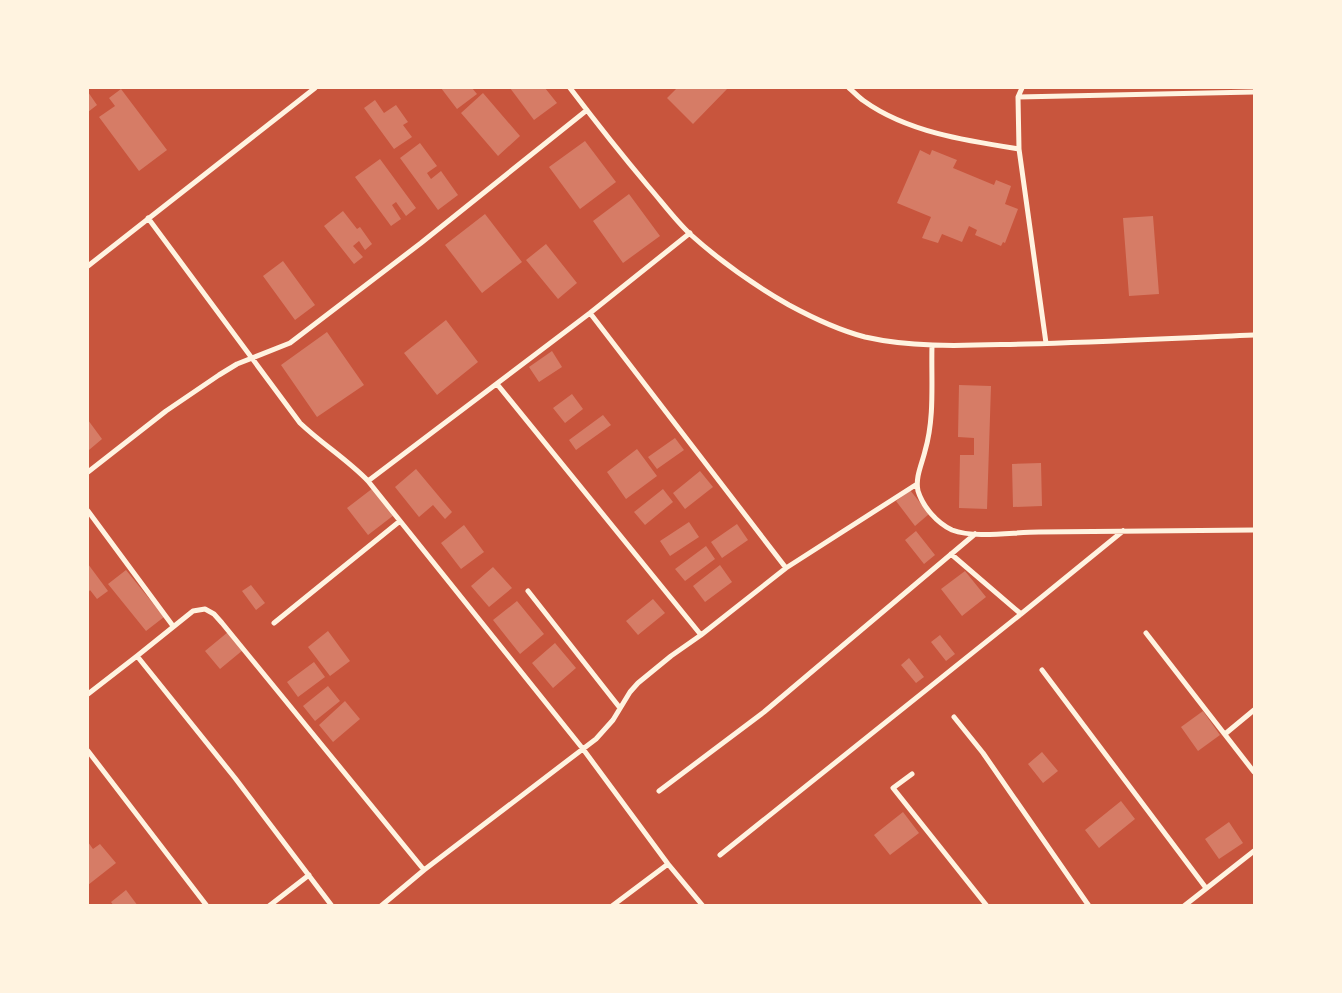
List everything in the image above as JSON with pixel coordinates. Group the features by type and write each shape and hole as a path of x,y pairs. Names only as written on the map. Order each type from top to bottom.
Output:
{"street":[{"path":"88,266 315,88"},
{"path":"570,88 634,170 690,233 736,271 771,295 808,315 842,330 866,337 902,343 932,345 1046,343 1254,335"},
{"path":"849,88 864,100 906,124 963,140 1019,149"},
{"path":"1022,88 1018,97 1019,149 1046,343"},
{"path":"1217,93 1225,88"},
{"path":"1018,97 1254,92"},
{"path":"88,472 166,411 219,375 237,364 279,349 290,343 421,244 587,110"},
{"path":"148,218 300,423 368,481 583,749 668,864 703,906"},
{"path":"368,481 590,314 690,233"},
{"path":"590,314 786,568"},
{"path":"932,345 931,422 917,484 922,500 931,514 952,530 975,534 1254,530"},
{"path":"497,384 701,635"},
{"path":"381,906 424,870 604,731 638,683 671,656 701,635 786,568 917,484"},
{"path":"88,511 173,626"},
{"path":"274,623 400,521"},
{"path":"720,855 1123,531"},
{"path":"659,791 764,712 975,534"},
{"path":"951,554 1021,614"},
{"path":"528,591 620,708"},
{"path":"88,694 193,611 205,609 214,614 424,870"},
{"path":"1146,633 1254,772"},
{"path":"137,656 235,778 332,906"},
{"path":"1042,670 1206,888"},
{"path":"1225,734 1254,710"},
{"path":"954,717 983,753 1090,906"},
{"path":"88,751 207,906"},
{"path":"912,774 893,788 987,906"},
{"path":"1184,906 1254,851"},
{"path":"612,906 668,864"},
{"path":"269,906 309,875"}],"building":[{"path":"441,88 472,88 477,94 457,109"},
{"path":"510,88 545,88 557,103 534,120"},
{"path":"677,88 728,88 693,124 667,98"},
{"path":"121,89 167,150 139,171 99,117 115,106 109,98"},
{"path":"88,92 97,105 88,112"},
{"path":"483,93 520,136 498,156 461,113"},
{"path":"375,100 384,113 396,105 408,122 403,125 412,137 394,149 364,108"},
{"path":"585,141 616,182 580,209 549,167"},
{"path":"420,143 437,166 427,173 431,179 441,171 458,195 438,210 400,158"},
{"path":"920,150 930,155 932,150 957,160 953,168 994,185 996,180 1011,186 1005,204 1018,209 1005,243 1003,242 1001,246 975,235 977,230 969,226 962,242 942,234 938,243 922,238 931,217 897,203"},
{"path":"380,159 416,208 406,216 396,202 392,205 401,219 391,226 355,177"},
{"path":"629,194 660,236 623,263 593,221"},
{"path":"343,211 357,229 360,227 372,244 365,250 359,241 353,246 363,257 354,264 324,226"},
{"path":"485,214 522,262 482,293 445,245"},
{"path":"1153,216 1159,294 1129,296 1123,218"},
{"path":"546,244 577,283 558,299 526,260"},
{"path":"283,261 315,305 295,320 263,276"},
{"path":"446,320 478,362 437,395 404,353"},
{"path":"327,332 364,385 317,417 281,365"},
{"path":"552,351 562,367 539,382 529,367"},
{"path":"959,385 991,386 987,509 959,508 960,455 974,455 974,438 958,437"},
{"path":"572,394 583,409 565,423 553,408"},
{"path":"603,415 611,425 576,450 569,440"},
{"path":"88,420 102,439 89,450 88,448"},
{"path":"675,438 684,450 657,469 648,457"},
{"path":"637,449 657,476 626,499 607,472"},
{"path":"1041,463 1042,506 1013,507 1012,464"},
{"path":"416,469 452,512 445,519 433,505 419,517 395,487"},
{"path":"700,471 713,487 685,509 673,493"},
{"path":"373,488 394,515 368,535 347,508"},
{"path":"663,489 673,502 645,525 634,512"},
{"path":"910,490 929,514 915,526 896,501"},
{"path":"689,522 699,537 670,556 660,541"},
{"path":"737,524 748,540 722,558 711,542"},
{"path":"464,525 484,552 461,569 441,543"},
{"path":"916,531 935,555 924,564 905,540"},
{"path":"706,546 715,559 685,581 675,569"},
{"path":"88,564 108,591 97,599 90,590 88,593"},
{"path":"720,565 732,582 705,602 693,586"},
{"path":"493,567 512,588 489,607 471,586"},
{"path":"126,570 164,617 146,631 108,584"},
{"path":"965,571 986,597 962,616 941,589"},
{"path":"251,585 265,603 256,610 242,591"},
{"path":"653,599 665,613 638,635 626,621"},
{"path":"517,601 544,634 520,654 493,620"},
{"path":"328,631 350,661 330,676 308,647"},
{"path":"228,632 243,650 220,669 205,651"},
{"path":"940,635 955,654 946,661 931,642"},
{"path":"555,643 576,668 553,688 532,663"},
{"path":"909,658 924,677 916,683 901,665"},
{"path":"314,662 325,677 298,697 287,682"},
{"path":"328,686 340,701 315,721 303,706"},
{"path":"345,701 360,719 333,742 319,725"},
{"path":"1203,711 1220,735 1198,751 1181,727"},
{"path":"1042,752 1058,771 1043,783 1028,764"},
{"path":"1121,801 1135,819 1099,848 1085,830"},
{"path":"903,812 919,833 890,855 874,835"},
{"path":"1229,822 1243,843 1219,859 1205,839"},
{"path":"88,842 93,849 100,844 116,863 88,885"},
{"path":"126,890 138,906 114,906 111,902"}]}
